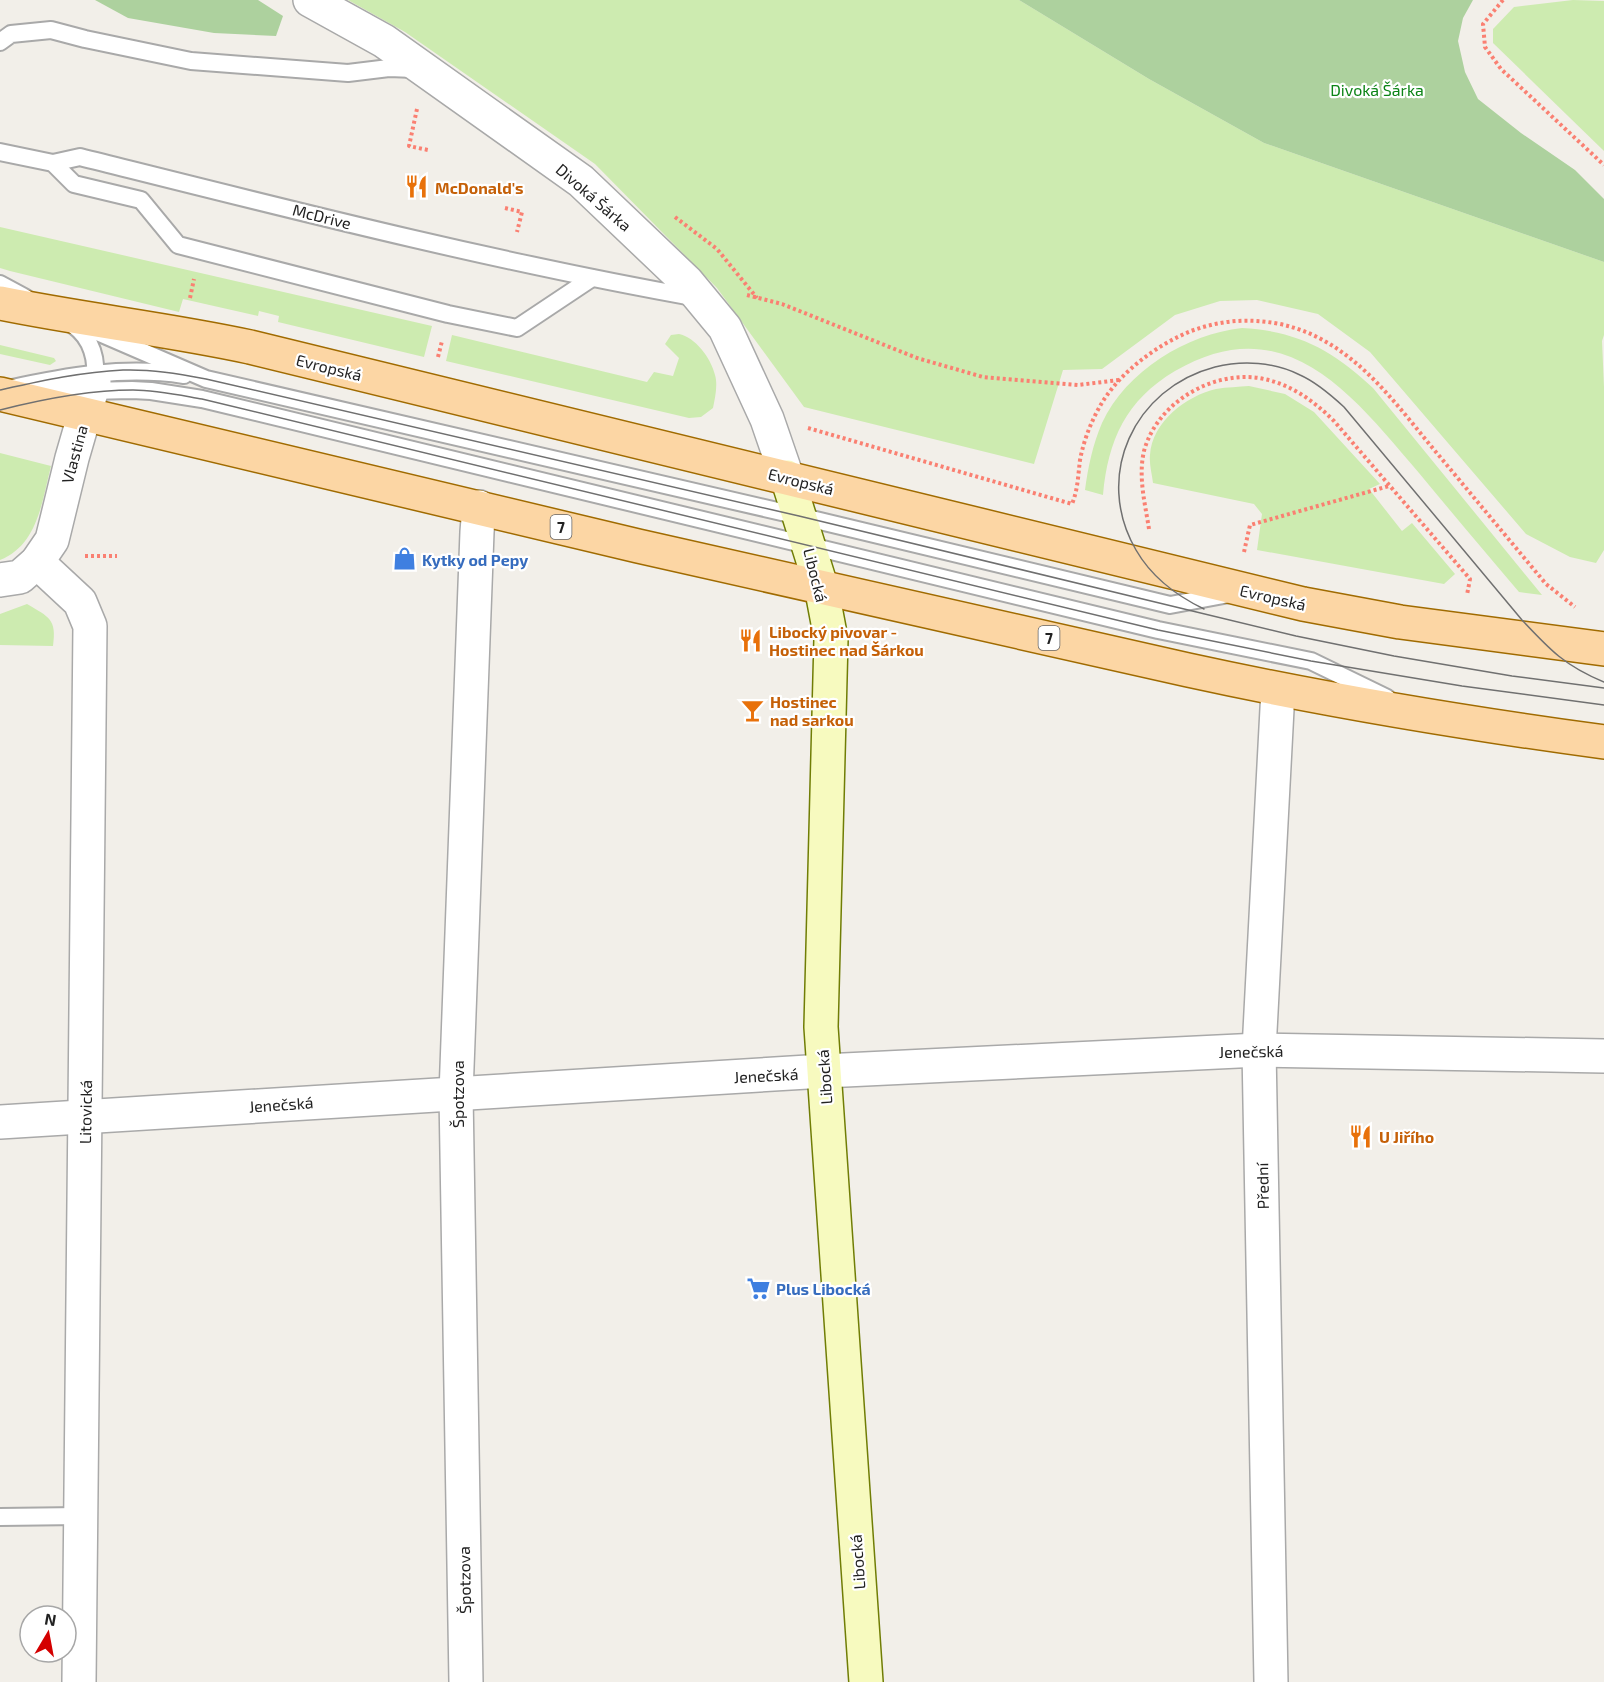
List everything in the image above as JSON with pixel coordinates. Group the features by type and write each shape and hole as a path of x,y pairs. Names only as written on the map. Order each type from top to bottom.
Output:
{"main road":[{"name":"Evropská","path":"0,303 57,315 214,339 1303,604 1400,622 1604,650"},
{"name":"7","path":"0,392 36,402 91,390 480,507 675,554 1278,690 1421,715 1604,742"}],"street":[{"name":"Divoká Šárka","path":"310,0 384,41 421,86 581,181 687,282 725,328 767,418 787,477"},
{"name":"Vlastina","path":"0,580 20,577 37,562 52,540 91,390"},
{"name":"Libocká","path":"787,477 821,586 831,639 821,1027 866,1682"},
{"name":"Špotzova","path":"466,1682 456,1094 477,532 480,507"},
{"name":"Litovická","path":"37,562 80,602 90,626 79,1682"},
{"name":"Přední","path":"1271,1682 1259,1050 1278,690"},
{"name":"Jenečská","path":"0,1122 824,1071 1259,1050 1604,1056"}],"lane":[{"path":"0,42 11,34 51,30 191,61 348,73 389,68 421,86"},
{"path":"0,152 53,163 74,183 141,200 178,245 448,314 517,328 592,278"},
{"name":"McDrive","path":"53,163 80,156 452,248 702,299"},
{"path":"0,284 57,315 206,379"},
{"name":"Vlastina","path":"57,315 77,327 92,347 95,360 91,390"},
{"path":"91,390 125,370 206,379 804,531 1158,630 1311,661 1421,715"},
{"path":"0,392 151,391 202,399 804,531 1170,605 1246,591"},
{"path":"0,410 36,402"},
{"path":"0,1517 80,1516"}],"path":[{"path":"1503,0 1483,24 1485,47 1518,87 1604,165"},
{"path":"421,86 409,146 428,150"},
{"path":"505,208 522,212 515,240"},
{"path":"190,302 200,250"},
{"path":"737,293 782,304 917,358 983,377 1078,385 1119,380"},
{"path":"802,427 1072,504 1078,490 1080,459 1089,429 1103,401 1119,380 1142,359 1185,334 1220,322 1256,320 1274,323 1309,332 1323,339 1343,352 1375,379 1546,584 1580,612"},
{"path":"438,360 443,334"},
{"path":"1149,531 1142,463 1148,440 1161,417 1181,398 1194,391 1222,380 1258,378 1286,386 1309,399 1334,421 1470,579 1466,600"},
{"path":"1243,556 1250,525 1390,486"}],"green space":[{"path":"95,0 258,0 283,16 276,36 214,33 128,18"},
{"path":"348,0 1019,0 1149,79 1264,143 1604,262 1604,335 1602,341 1604,550 1596,563 1570,557 1526,534 1370,352 1318,314 1257,300 1220,301 1175,315 1102,369 1063,370 1034,464 804,407 717,288 595,164 405,32"},
{"name":"Divoká Šárka","path":"1019,0 1473,0 1463,18 1458,41 1465,72 1478,99 1521,133 1575,170 1604,199 1604,262 1264,143 1149,79"},
{"path":"1573,0 1604,1 1604,151 1493,43 1493,29 1514,7"},
{"path":"0,227 432,326 424,357 278,322 279,316 259,311 258,316 183,299 179,312 0,268"},
{"path":"1242,328 1281,333 1314,345 1344,363 1373,388 1542,595 1519,592 1369,415 1342,390 1314,369 1284,354 1251,349 1215,354 1175,371 1158,382 1132,408 1122,423 1109,456 1103,495 1085,490 1091,456 1102,423 1126,387 1160,358 1180,347 1200,338"},
{"path":"679,334 691,339 702,349 715,375 713,408 701,417 689,418 446,361 452,335 647,382 654,372 673,376 679,358 665,344 671,335"},
{"path":"0,345 54,358 56,361 50,365 0,354"},
{"path":"1249,386 1285,394 1314,412 1380,484 1369,489 1402,531 1412,523 1455,574 1444,584 1257,550 1262,514 1254,504 1153,483 1150,465 1152,443 1164,421 1172,412 1205,392 1220,388"},
{"path":"0,453 51,466 41,507 30,533 13,553 0,560"},
{"path":"27,604 50,620 54,630 53,646 0,645 0,614"}],"tram line":[{"path":"1204,609 1165,584 1136,550 1124,522 1119,493 1121,465 1129,439 1143,415 1162,394 1187,378 1215,367 1236,363 1280,367 1306,378 1344,407 1532,631 1568,663 1604,682"},
{"path":"0,390 76,375 123,370 154,371 206,379 799,516 1296,636 1394,656 1512,676 1604,688"},
{"path":"0,410 66,396 116,390 150,391 202,399 1158,630 1311,661 1462,686 1604,705"}],"place":[{"name":"McDonald's","path":"417,187"},
{"name":"Kytky od Pepy","path":"404,559"},
{"name":"Libocký pivovar - Hostinec nad Šárkou","path":"751,640"},
{"name":"Hostinec nad sarkou","path":"752,710"},
{"name":"U Jiřího","path":"1361,1136"},
{"name":"Plus Libocká","path":"758,1288"}]}
